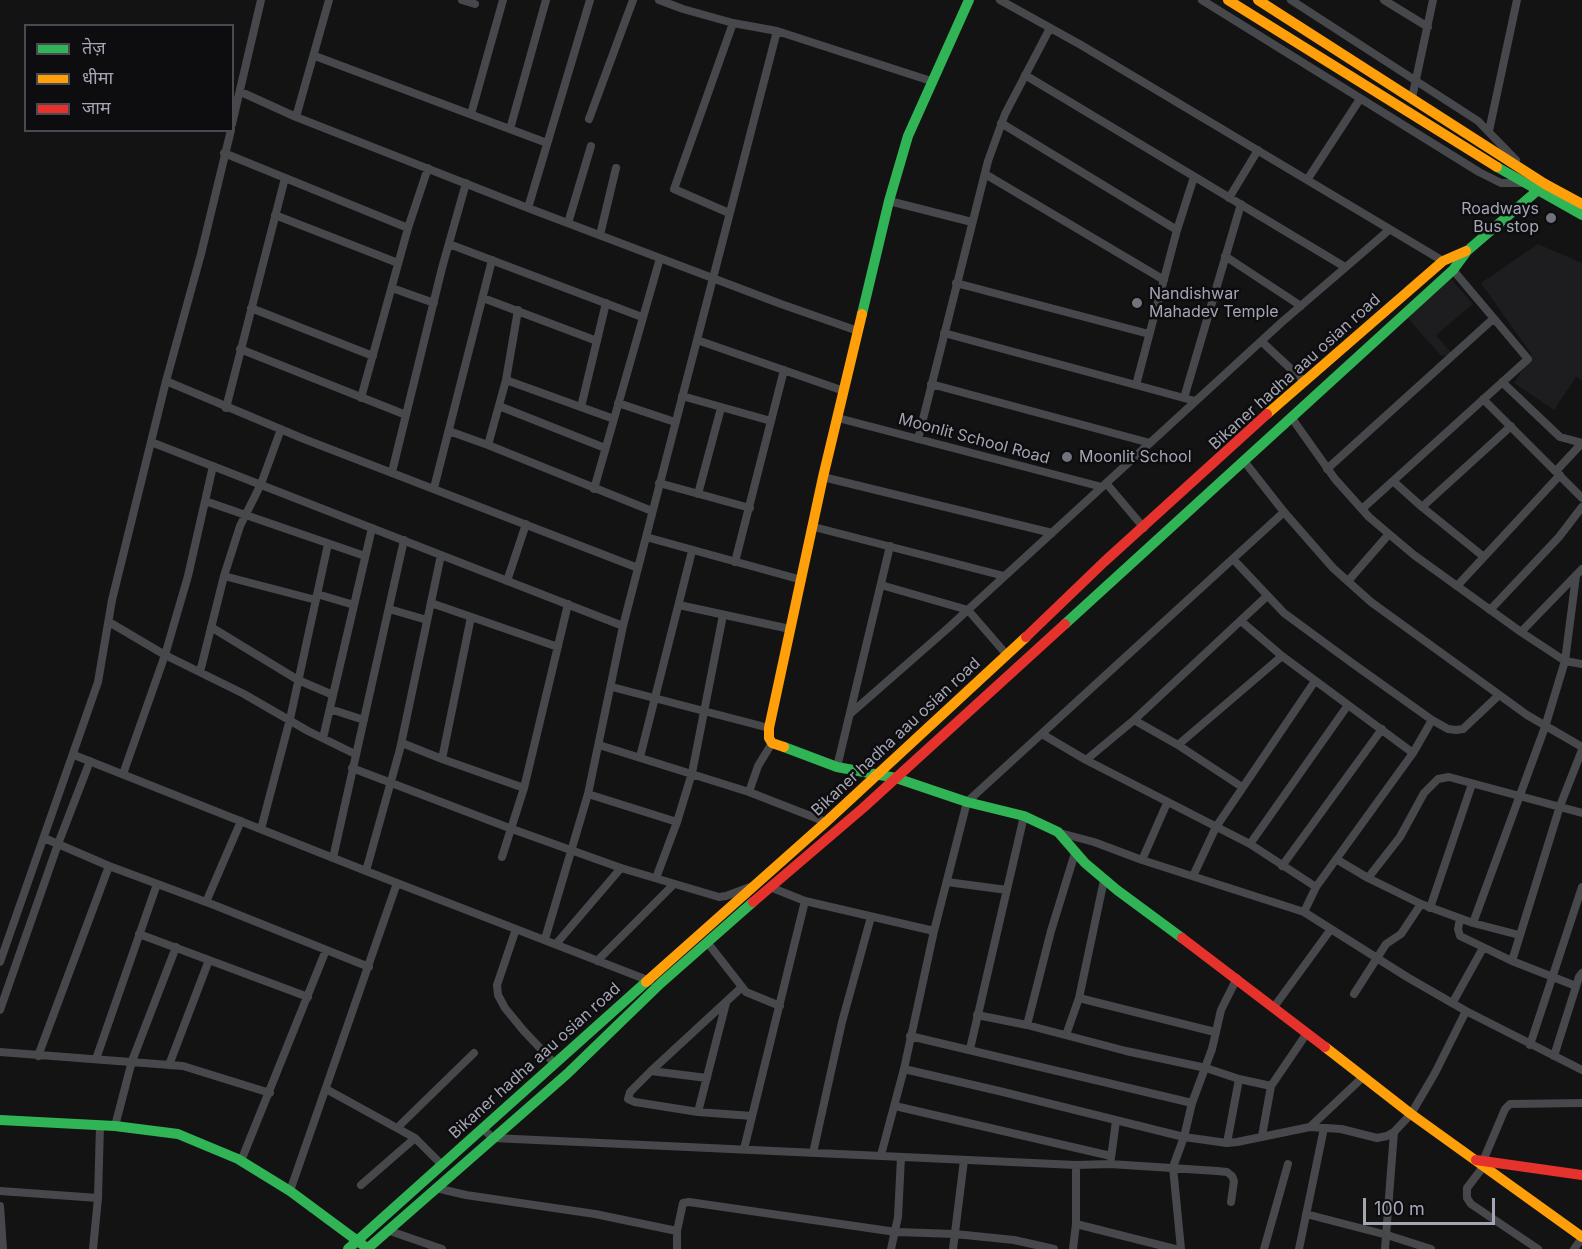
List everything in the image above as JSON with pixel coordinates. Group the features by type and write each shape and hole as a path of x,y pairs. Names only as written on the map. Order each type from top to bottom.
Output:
{"main road":[{"path":"969,0 908,136 889,201 823,477 769,728 772,743 837,767 896,778 967,802 1024,816 1058,832 1075,854 1104,880 1237,978 1411,1114 1582,1237"},
{"path":"1228,0 1524,183 1541,187 1582,204"},
{"path":"1258,0 1412,98 1582,215"},
{"name":"Bikaner hadha aau osian road","path":"348,1249 555,1064 707,942 896,778 1453,270 1467,251 1541,187"},
{"name":"Bikaner hadha aau osian road","path":"367,1249 567,1074 654,983 757,884 1007,655 1104,562 1443,261 1467,251"},
{"path":"0,1120 115,1126 178,1134 241,1161 290,1191 367,1249"},
{"path":"1480,1162 1582,1175"}],"street":[{"path":"234,117 261,0"},
{"path":"296,117 329,0"},
{"path":"462,0 475,4"},
{"path":"471,114 503,0"},
{"path":"510,129 546,0"},
{"path":"528,208 590,0"},
{"path":"590,119 633,0"},
{"path":"659,0 683,9 777,31 931,81"},
{"path":"1000,0 1443,261"},
{"path":"1202,0 1479,172 1502,183 1524,183"},
{"path":"1291,0 1478,121 1541,187"},
{"path":"1384,0 1428,27"},
{"path":"1412,98 1433,0"},
{"path":"1489,131 1517,0"},
{"path":"729,213 674,189 733,22"},
{"path":"918,439 972,222 1001,123 1050,28"},
{"path":"545,939 588,794 623,626 777,31"},
{"path":"315,56 548,143"},
{"path":"1025,75 1346,267"},
{"path":"241,92 296,117 528,208 858,331"},
{"path":"1307,180 1360,99"},
{"path":"1001,123 1177,230"},
{"path":"0,1010 114,625 112,600 230,132"},
{"path":"568,223 591,146"},
{"path":"1229,198 1258,150"},
{"path":"224,153 408,228"},
{"path":"361,398 398,262 428,168"},
{"path":"600,235 616,168"},
{"path":"985,174 1164,280"},
{"path":"1136,385 1177,230 1194,177"},
{"path":"226,408 285,178"},
{"path":"392,472 466,183"},
{"path":"889,201 972,222"},
{"path":"1184,398 1240,204"},
{"path":"275,215 398,262"},
{"path":"850,714 1005,576 1261,341 1389,230"},
{"path":"449,244 642,317"},
{"path":"1225,256 1301,306"},
{"path":"594,489 660,258"},
{"path":"434,488 492,260"},
{"path":"1362,509 1528,359 1453,270"},
{"path":"956,283 1149,334"},
{"path":"392,288 434,303"},
{"path":"483,298 597,341"},
{"path":"580,407 606,303"},
{"path":"250,308 373,356"},
{"path":"488,445 506,380 518,310"},
{"path":"1327,469 1492,319"},
{"path":"944,333 1195,401"},
{"path":"697,340 844,391"},
{"path":"1261,341 1305,382"},
{"path":"240,349 406,415"},
{"path":"735,562 784,370"},
{"path":"506,380 614,419"},
{"path":"166,381 226,408 638,568"},
{"path":"1457,586 1582,443 1560,437 1502,382"},
{"path":"931,384 1150,443"},
{"path":"682,396 771,421"},
{"path":"1483,399 1582,498"},
{"path":"618,403 675,422"},
{"path":"499,406 605,448"},
{"path":"698,494 721,408"},
{"path":"1291,417 1327,469 1362,509 1389,534 1521,632 1565,661 1582,664"},
{"name":"Moonlit School Road","path":"838,418 1104,485"},
{"path":"1422,507 1511,426"},
{"path":"200,672 224,576 245,516 261,484 281,429"},
{"path":"449,431 652,511"},
{"path":"151,442 623,626"},
{"path":"1244,461 1284,512 1333,568 1371,602 1545,727 1582,748 1560,806 1512,961"},
{"path":"123,774 165,656 188,576 213,466"},
{"path":"823,477 1052,533"},
{"path":"1393,481 1484,557"},
{"path":"659,483 750,508"},
{"path":"1104,485 1144,528"},
{"path":"205,501 365,556"},
{"path":"1490,610 1560,537 1582,507"},
{"path":"881,1155 895,1106 934,931 967,802 1284,512"},
{"path":"507,580 526,524"},
{"path":"813,527 1005,576"},
{"path":"323,738 372,528"},
{"path":"1348,581 1389,534"},
{"path":"646,537 801,580"},
{"path":"333,858 404,540"},
{"path":"261,829 290,719 327,544"},
{"path":"837,767 890,546"},
{"path":"640,758 692,551"},
{"path":"366,871 402,743 441,555"},
{"path":"1233,559 1284,613 1432,720 1448,729 1463,729 1499,695"},
{"path":"1521,632 1579,573"},
{"path":"1473,923 1545,727 1565,661 1579,573"},
{"path":"224,576 354,605"},
{"path":"881,585 968,609 1007,655"},
{"path":"1086,760 1134,720 1268,596"},
{"path":"431,603 558,647"},
{"path":"502,857 524,788 568,604"},
{"path":"679,605 790,630"},
{"path":"389,609 427,620"},
{"path":"656,878 692,774 723,615"},
{"path":"442,759 471,617"},
{"path":"1241,621 1282,656 1413,753"},
{"path":"114,625 165,656 200,672 355,754"},
{"path":"211,627 298,680 333,695"},
{"path":"1178,746 1282,656"},
{"path":"1193,876 1216,827 1315,681"},
{"path":"612,687 769,728"},
{"path":"1250,844 1348,705"},
{"path":"330,709 364,720"},
{"path":"1134,720 1242,787"},
{"path":"1304,912 1316,887 1413,753 1432,720"},
{"path":"1282,866 1382,729"},
{"path":"1042,734 1167,803 1250,844 1316,887"},
{"path":"402,743 524,788"},
{"path":"749,792 758,766 772,743"},
{"path":"599,745 749,792 826,822"},
{"path":"76,755 654,983"},
{"path":"0,962 51,841 88,761"},
{"path":"352,768 512,830 621,868 719,897 757,884"},
{"path":"1368,878 1400,837 1424,793 1438,779 1449,777 1582,813"},
{"path":"1430,908 1472,784"},
{"path":"588,794 677,822"},
{"path":"1142,860 1167,803"},
{"path":"970,1050 1024,816"},
{"path":"206,902 241,821"},
{"path":"1058,832 1304,912 1466,1011 1582,1070"},
{"path":"51,841 369,968"},
{"path":"1028,1025 1051,931 1075,854"},
{"path":"1336,859 1368,878 1430,908 1473,923 1519,935"},
{"path":"38,1056 110,866"},
{"path":"556,944 621,868"},
{"path":"1066,1035 1079,998 1104,880"},
{"path":"947,882 1007,891"},
{"path":"290,1191 397,883"},
{"path":"96,1059 157,884"},
{"path":"597,961 674,884"},
{"path":"771,887 805,901 934,931"},
{"path":"1530,1045 1582,887"},
{"path":"744,1149 805,901"},
{"path":"1354,994 1386,944 1401,934 1421,904"},
{"path":"813,1153 842,1022 871,917"},
{"path":"1460,919 1458,929 1460,936 1512,961 1576,986"},
{"path":"516,928 497,985 498,995 505,1008 523,1030 555,1064"},
{"path":"1274,1007 1330,929"},
{"path":"139,934 308,997"},
{"path":"707,942 746,992 780,1006"},
{"path":"115,1126 132,1061 176,947"},
{"path":"1453,1002 1484,948"},
{"path":"241,1161 326,950"},
{"path":"169,1065 209,960"},
{"path":"1554,1056 1582,973"},
{"path":"1180,1249 1173,1167 1184,1137 1192,1103 1206,1068 1221,1010 1237,978"},
{"path":"742,987 651,1071 630,1092 628,1099 698,1112 752,1116"},
{"path":"1079,998 1215,1032"},
{"path":"698,1112 726,1003"},
{"path":"904,1069 1184,1137 1227,1143 1310,1127 1341,1129 1377,1138 1394,1132 1411,1114 1436,1073 1466,1011"},
{"path":"977,1015 1028,1025 1271,1086"},
{"path":"1262,1136 1271,1086 1307,1033"},
{"path":"910,1036 1192,1103"},
{"path":"0,1052 183,1066 270,1092"},
{"path":"397,1128 474,1053"},
{"path":"651,1071 707,1078"},
{"path":"1310,1127 1363,1077"},
{"path":"1227,1143 1239,1079"},
{"path":"326,1089 415,1138 442,1164"},
{"path":"1538,1249 1471,1203 1467,1198 1467,1188 1505,1109 1510,1104 1582,1103"},
{"path":"895,1106 1111,1160 1227,1172 1234,1181 1231,1202"},
{"path":"1111,1160 1116,1121"},
{"path":"93,1249 98,1198 100,1125"},
{"path":"1299,1249 1324,1128"},
{"path":"483,1129 493,1138 1076,1165 1111,1160"},
{"path":"1385,1249 1394,1132"},
{"path":"361,1185 415,1138"},
{"path":"891,1249 896,1232 901,1157"},
{"path":"953,1249 964,1160"},
{"path":"1264,1249 1288,1164"},
{"path":"1074,1249 1076,1165"},
{"path":"436,1188 466,1195 595,1215 677,1232"},
{"path":"0,1191 98,1198"},
{"path":"676,1249 683,1203 689,1202 896,1232 956,1234 1014,1240 1054,1249"},
{"path":"0,1206 3,1249"},
{"path":"1306,1214 1431,1249"},
{"path":"377,1223 387,1231 442,1249"},
{"path":"1076,1224 1175,1249"},
{"path":"1574,1249 1582,1237"}],"shaded area":[{"path":"1538,244 1582,263 1582,380 1576,377 1554,410 1514,383 1532,355 1481,283"},
{"path":"1451,279 1473,304 1436,335 1453,355 1441,356 1407,317"}],"traffic: fast":[{"path":"862,314 889,201 908,136 969,0"},
{"path":"1497,167 1582,215"},
{"path":"1065,624 1453,270 1467,251 1545,184"},
{"path":"784,747 837,767 896,778 967,802 1024,816 1058,832 1085,863 1182,938"},
{"path":"367,1249 567,1074 661,983 753,902"},
{"path":"348,1249 646,982"},
{"path":"0,1120 115,1126 178,1134 238,1159 290,1191 363,1245"}],"traffic: slow":[{"path":"1228,0 1497,167"},
{"path":"1258,0 1545,184 1582,204"},
{"path":"1267,414 1443,261 1466,251"},
{"path":"784,747 772,743 769,738 769,728 823,477 862,314"},
{"path":"646,982 826,822 1026,637"},
{"path":"1325,1047 1411,1114 1582,1237"}],"traffic: jam":[{"path":"1026,637 1104,562 1267,414"},
{"path":"753,902 863,808 1065,624"},
{"path":"1182,938 1325,1047"},
{"path":"1476,1160 1582,1175"}],"place":[{"name":"Roadways Bus stop","path":"1551,218"},
{"name":"Nandishwar Mahadev Temple","path":"1137,303"},
{"name":"Moonlit School","path":"1067,457"}]}
